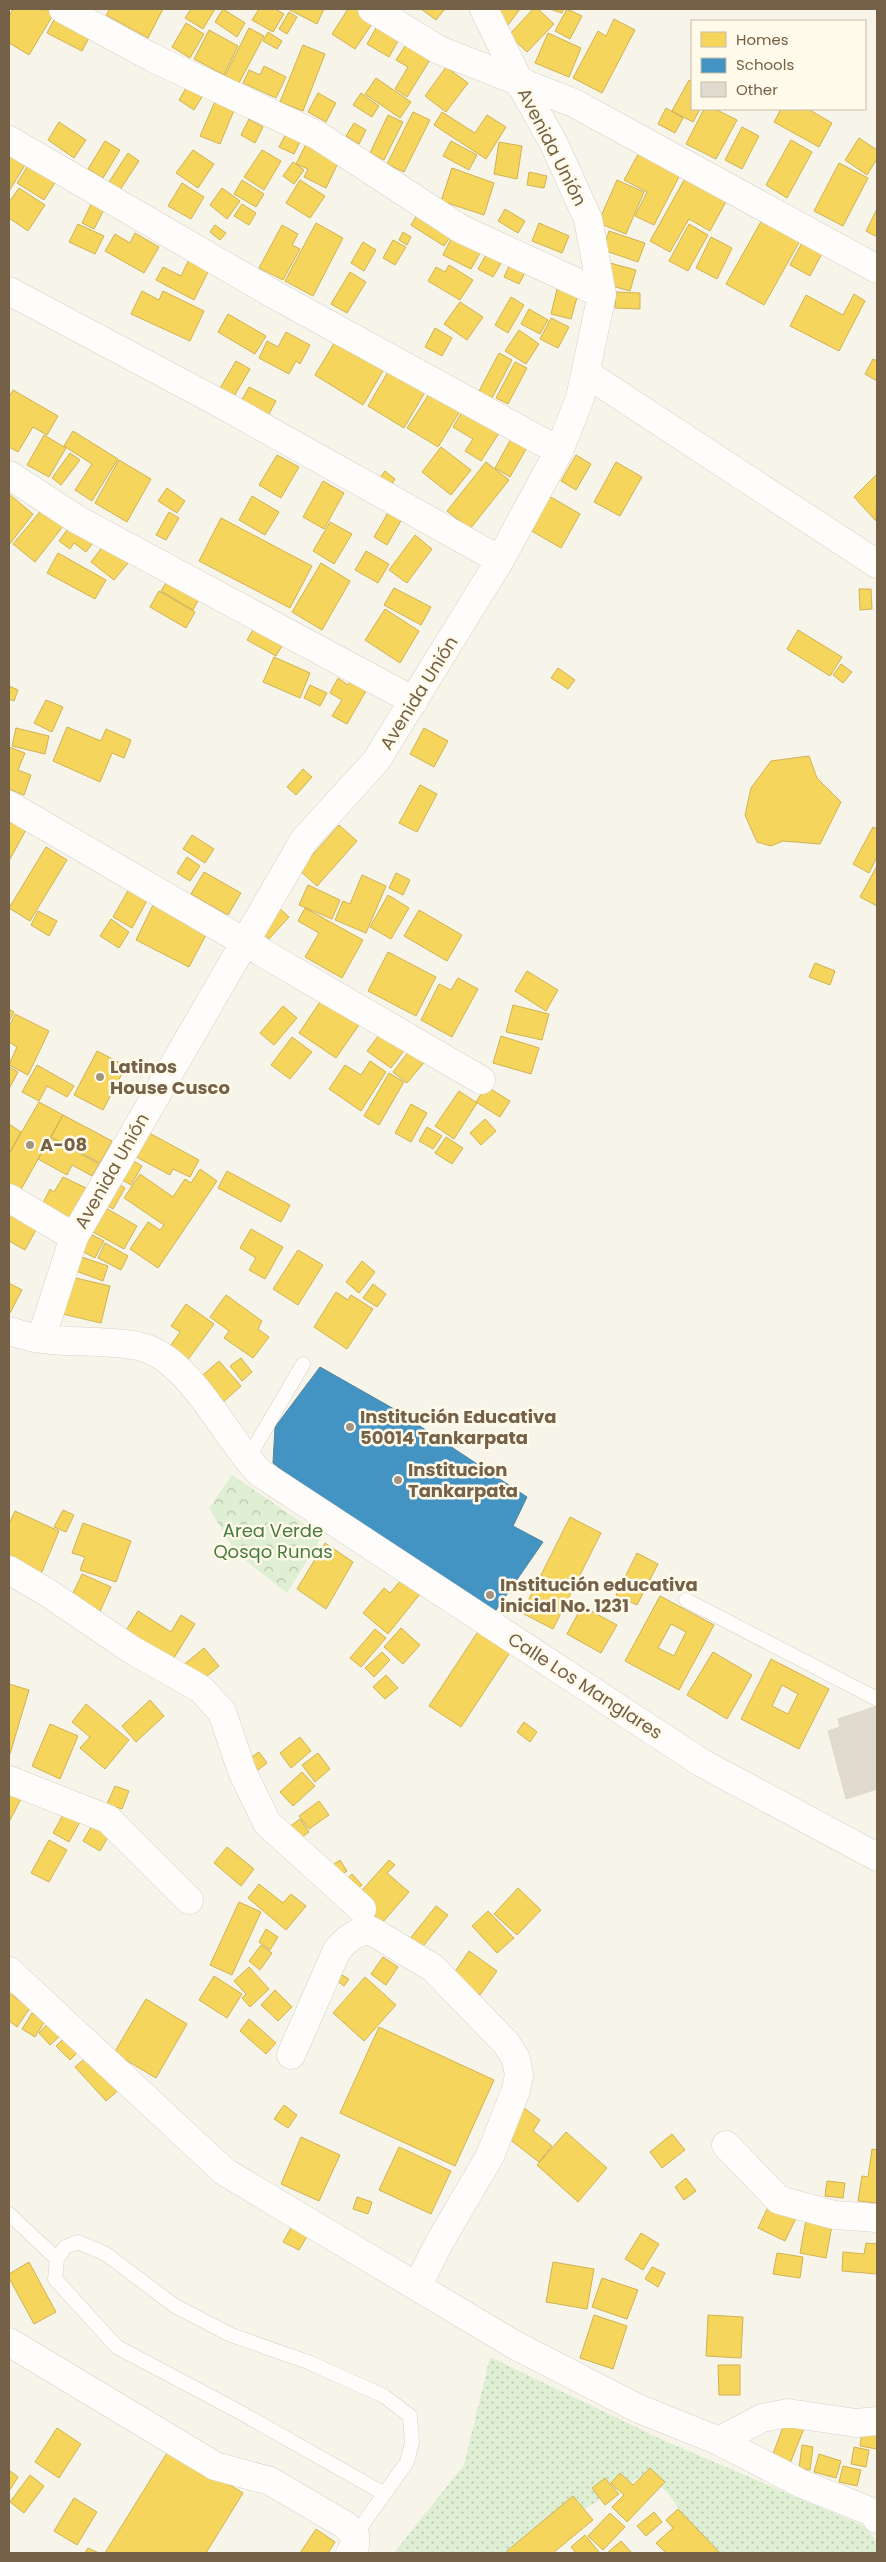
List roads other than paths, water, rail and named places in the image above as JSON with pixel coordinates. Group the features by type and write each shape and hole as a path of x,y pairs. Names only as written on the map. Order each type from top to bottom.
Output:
{"street":[{"path":"63,9 151,57 317,135 461,229 602,294"},
{"path":"372,9 439,50 574,103 877,270"},
{"name":"Avenida Unión","path":"41,1339 74,1236 304,840 376,761 500,560 559,451 587,374 602,294 588,219 554,144 519,81 484,9"},
{"path":"9,140 276,295 559,451"},
{"path":"9,291 242,415 500,560"},
{"path":"587,374 877,564"},
{"path":"9,475 78,520 414,701"},
{"path":"9,805 481,1080"},
{"path":"9,1198 74,1236"},
{"name":"Calle Los Manglares","path":"9,1331 41,1339 138,1346 157,1353 192,1383 247,1460 260,1473 702,1763 877,1858"},
{"path":"9,1570 48,1593 132,1650 201,1689 222,1712 242,1771 267,1823 362,1909"},
{"path":"9,1780 108,1819 188,1900"},
{"path":"292,2055 337,1950 348,1938 357,1932 370,1930 433,1968 506,2043 516,2060 519,2075 516,2090 490,2156 439,2243 418,2285"},
{"path":"9,1971 225,2172 522,2348 637,2408 720,2441 802,2484 872,2512 877,2518"},
{"path":"726,2145 779,2200 834,2215 877,2218"},
{"path":"9,2342 215,2466 270,2482 345,2525 353,2544"},
{"path":"720,2441 762,2418 788,2413 856,2423 877,2421"}],"lane":[{"path":"247,1460 303,1364"},
{"path":"686,1600 877,1699"},
{"path":"9,2214 57,2259"},
{"path":"353,2544 383,2493 407,2462 412,2443 410,2416 384,2396 308,2362 231,2336 175,2306 106,2254 78,2242 65,2247 57,2259 55,2279 117,2347 236,2410 383,2493"}],"place":[{"name":"Latinos House Cusco","path":"100,1077"},
{"name":"A-08","path":"30,1145"},
{"name":"Institución Educativa 50014 Tankarpata","path":"350,1427"},
{"name":"Institucion Tankarpata","path":"398,1480"},
{"name":"Institución educativa inicial No. 1231","path":"490,1595"}],"park label":[{"name":"Area Verde Qosqo Runas","path":"273,1541"}]}
